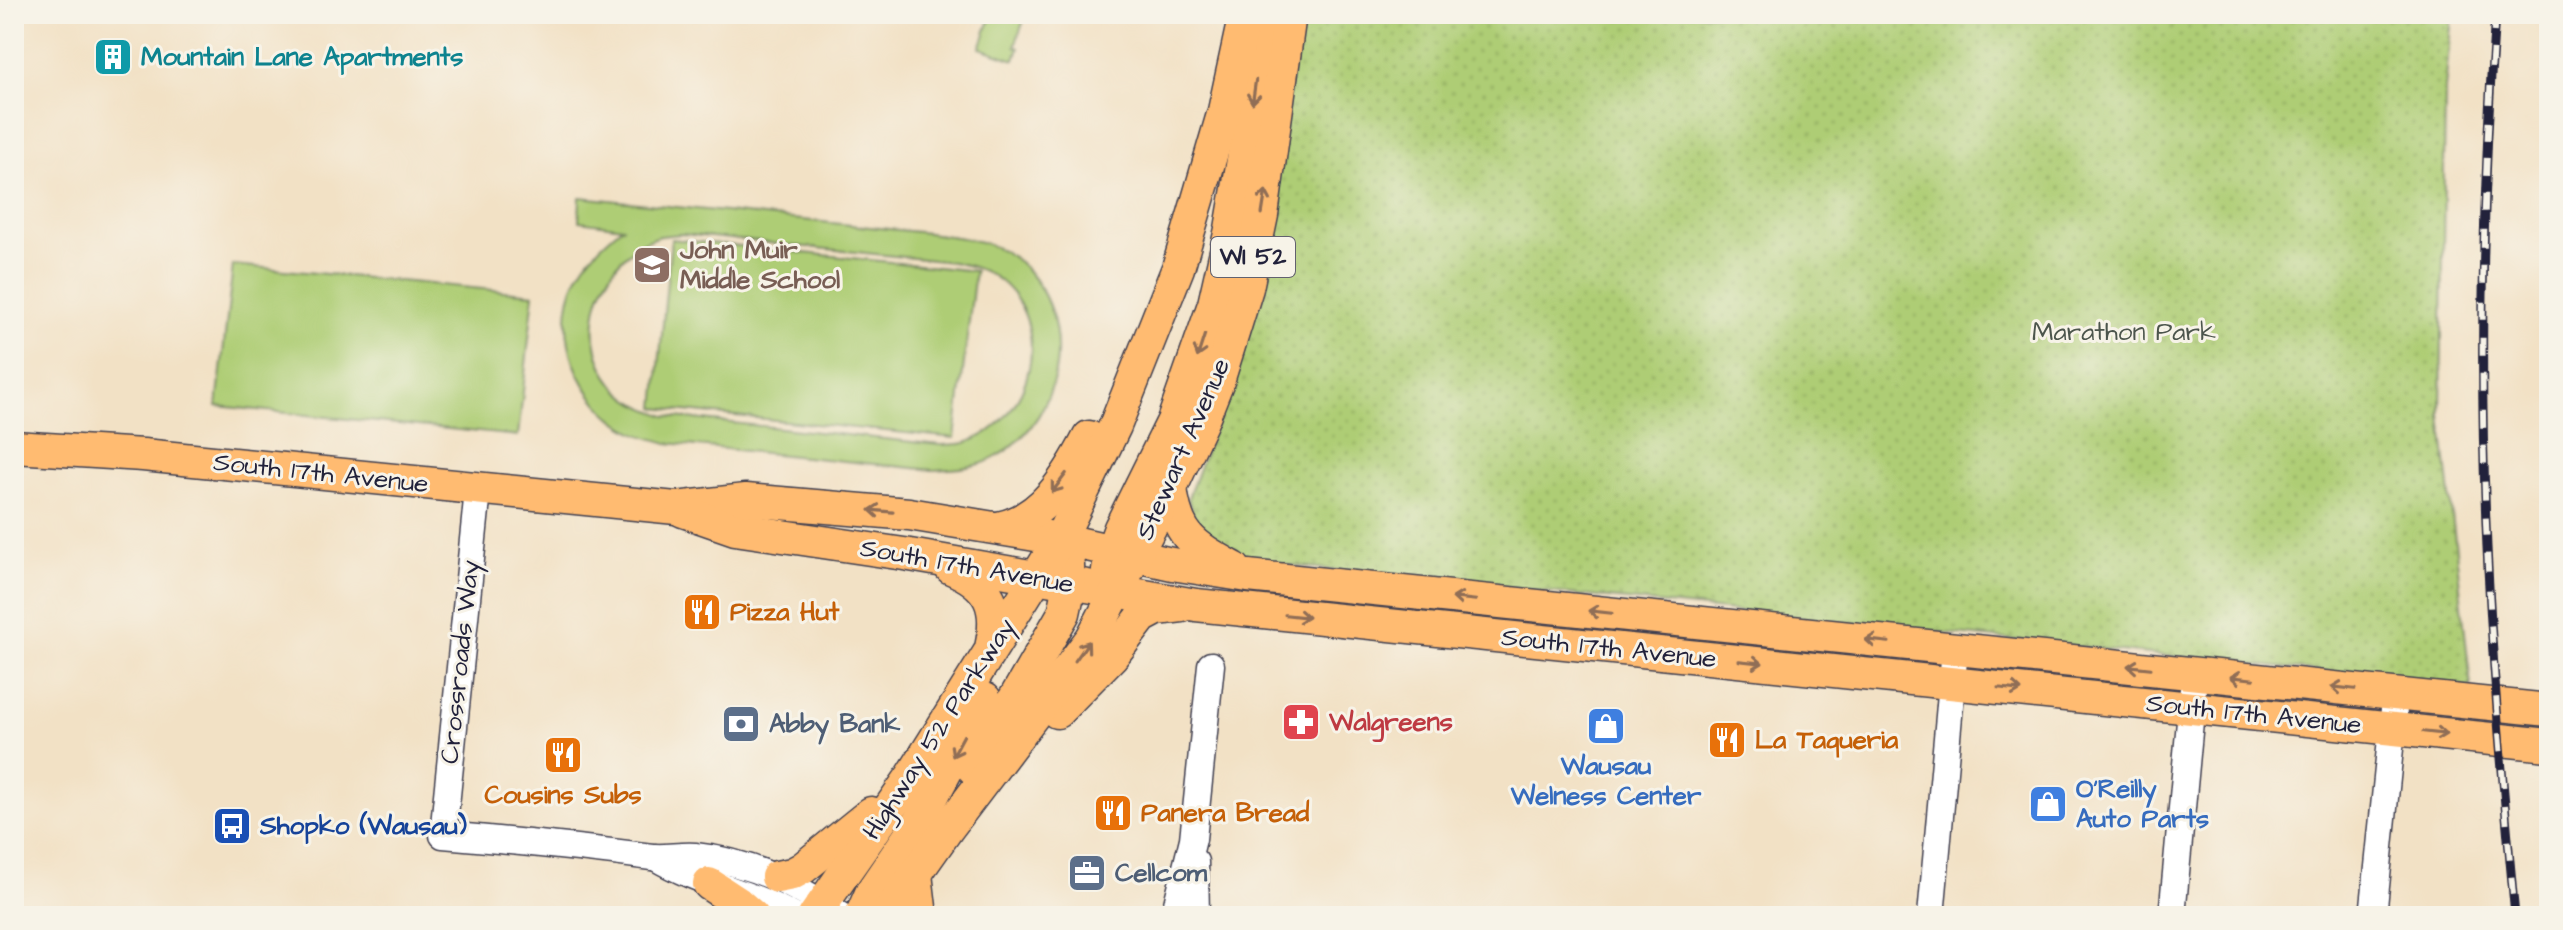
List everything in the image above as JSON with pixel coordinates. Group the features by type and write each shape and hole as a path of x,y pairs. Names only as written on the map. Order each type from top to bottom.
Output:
{"main road":[{"name":"WI 52","path":"1060,539 1115,426 1178,268 1224,111 1245,14"},
{"path":"1124,552 1214,304 1231,229 1254,97 1261,14"},
{"name":"Stewart Avenue","path":"1124,552 1171,488 1219,378 1247,288 1262,215 1290,14"},
{"path":"996,528 1020,522 1035,513 1067,474 1088,439 1123,365 1178,268"},
{"name":"South 17th Avenue","path":"14,447 143,455 676,508 746,500 909,514 1060,539 1172,564 1248,576 2549,710"},
{"path":"1171,488 1175,516 1187,537 1205,552 1248,576"},
{"name":"South 17th Avenue","path":"676,508 735,529 1196,605 2549,745"},
{"path":"948,828 987,744 1064,613 1070,584 1067,558 1060,539"},
{"name":"Highway 52 Parkway","path":"826,913 1060,539"},
{"name":"WI 52","path":"886,916 948,828 1086,647 1117,591 1124,552"},
{"path":"934,560 973,579 986,592 993,604 995,617 989,653"},
{"path":"861,916 872,891 917,825 971,721 1030,626 1038,602 1036,578"},
{"path":"987,777 1085,684 1142,617 1165,607 1196,605"},
{"path":"777,877 796,873 818,858 912,776"},
{"path":"916,874 921,916"},
{"path":"709,884 753,916"}],"street":[{"name":"Crossroads Way","path":"478,490 443,835 602,849 655,857"},
{"path":"1931,916 1955,649"},
{"path":"1174,916 1193,839 1211,665"},
{"path":"2172,916 2194,673"},
{"path":"2373,916 2395,693"},
{"path":"1193,839 1196,916"},
{"path":"655,857 688,855 711,858 777,877 826,913"},
{"path":"655,857 709,884 759,900 793,916"}],"green space":[{"path":"992,14 1026,14 1015,46 1019,48 1015,60 980,48"},
{"name":"Marathon Park","path":"1303,14 2452,14 2445,89 2441,415 2471,687 1249,561 1197,532 1188,498 1237,367"},
{"path":"580,197 928,233 989,244 1020,263 1038,285 1051,310 1056,337 1056,364 1050,391 1038,416 1021,438 991,460 958,468 933,470 667,443 640,435 614,419 598,403 575,365 567,321 569,299 586,263 622,227 579,221","holes":["682,234 952,262 988,273 1013,294 1025,317 1031,341 1029,367 1021,392 1008,414 989,431 965,443 941,445 666,416 637,404 622,393 607,374 598,352 594,329 597,306 605,283 618,263 635,248 657,237"]},
{"path":"671,239 975,271 955,438 655,408"},
{"path":"233,265 534,294 518,436 217,406"}],"railway":[{"path":"2495,14 2483,268 2484,459 2494,670 2515,916"}],"place":[{"name":"Mountain Lane Apartments","path":"113,57"},
{"name":"John Muir Middle School","path":"652,265"},
{"name":"Pizza Hut","path":"702,612"},
{"name":"Walgreens","path":"1301,722"},
{"name":"Abby Bank","path":"741,724"},
{"name":"Wausau Welness Center","path":"1606,726"},
{"name":"La Taqueria","path":"1727,740"},
{"name":"Cousins Subs","path":"563,755"},
{"name":"O'Reilly Auto Parts","path":"2048,804"},
{"name":"Panera Bread","path":"1113,813"},
{"name":"Shopko (Wausau)","path":"232,826"},
{"name":"Cellcom","path":"1087,873"}]}
